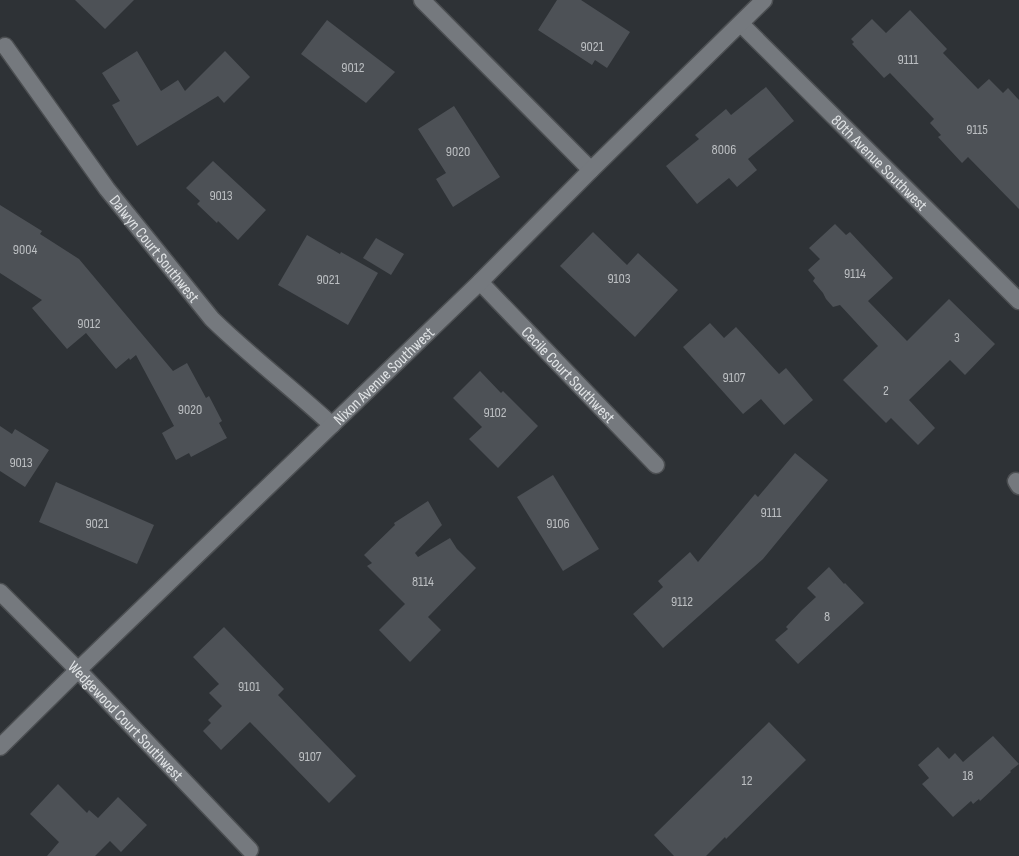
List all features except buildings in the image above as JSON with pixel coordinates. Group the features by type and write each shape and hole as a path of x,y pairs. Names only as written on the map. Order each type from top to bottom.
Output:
{"street":[{"path":"422,0 591,170"},
{"name":"Nixon Avenue Southwest","path":"0,747 480,282 764,0"},
{"name":"80th Avenue Southwest","path":"741,24 1019,301"},
{"name":"Dalwyn Court Southwest","path":"5,46 107,189 212,318 332,425"},
{"name":"Cecile Court Southwest","path":"480,282 656,465"},
{"name":"Wedgewood Court Southwest","path":"0,592 250,850"}]}
